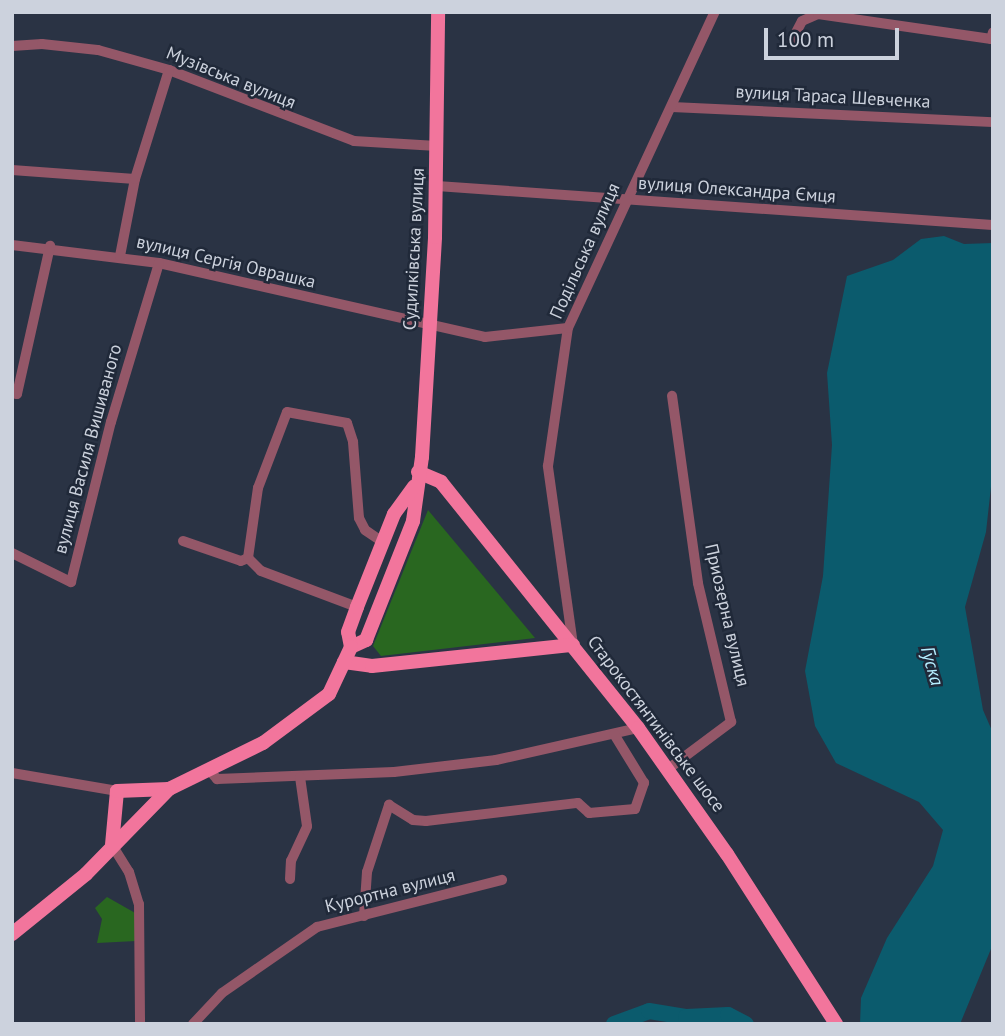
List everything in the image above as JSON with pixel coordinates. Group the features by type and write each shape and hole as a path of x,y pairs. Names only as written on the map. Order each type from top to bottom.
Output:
{"main road":[{"name":"Судилківська вулиця","path":"351,647 366,640 413,521 437,186 438,12"},
{"path":"12,934 86,874 169,789 262,743 329,694 351,647 348,632 394,514 416,479"},
{"name":"Старокостянтинівське шосе","path":"416,479 441,482 638,728 668,769 836,1024"},
{"path":"344,662 372,666 573,645"},
{"path":"112,845 117,791 169,789"}],"street":[{"name":"Подільська вулиця","path":"573,645 548,466 568,328 715,12"},
{"path":"792,40 802,21 813,14 885,16 992,37"},
{"name":"Музівська вулиця","path":"12,47 80,47 169,70 354,141 437,146"},
{"path":"120,256 135,179 169,70"},
{"name":"вулиця Тараса Шевченка","path":"672,107 993,122"},
{"path":"12,170 135,179"},
{"name":"вулиця Олександра Ємця","path":"437,186 993,225"},
{"name":"вулиця Сергія Оврашка","path":"12,245 50,246 159,263 485,337 568,328"},
{"path":"12,393 17,394 50,246"},
{"name":"вулиця Василя Вишиваного","path":"12,553 71,582 111,422 159,263"},
{"name":"Приозерна вулиця","path":"668,769 731,722 698,583 672,396"},
{"path":"248,558 258,488 287,412 347,423 353,442 359,518 365,530 383,542"},
{"path":"183,541 241,561 248,558"},
{"path":"248,558 261,571 357,607"},
{"path":"210,771 217,779 300,778 496,760 638,728"},
{"path":"364,916 367,872 389,805 413,820 426,821 578,803 589,813 635,809 644,783 614,734"},
{"path":"12,773 117,791"},
{"path":"290,879 291,861 307,826 300,778"},
{"path":"112,845 129,872 139,904 140,1024"},
{"name":"Курортна вулиця","path":"193,1024 222,993 317,927 502,880"}],"green space":[{"path":"428,510 535,638 381,656 373,646"},
{"path":"107,897 137,914 136,941 97,943 102,919 95,908"}],"water":[{"path":"944,236 964,244 993,243 993,469 986,532 965,607 983,710 993,733 993,944 960,1024 860,1024 861,998 887,938 933,866 943,830 919,802 836,763 815,726 805,671 823,576 832,445 827,373 847,276 893,260 921,239"}],"waterway":[{"name":"Гуска","path":"614,1024 649,1011 686,1017 728,1015 746,1024"}]}
